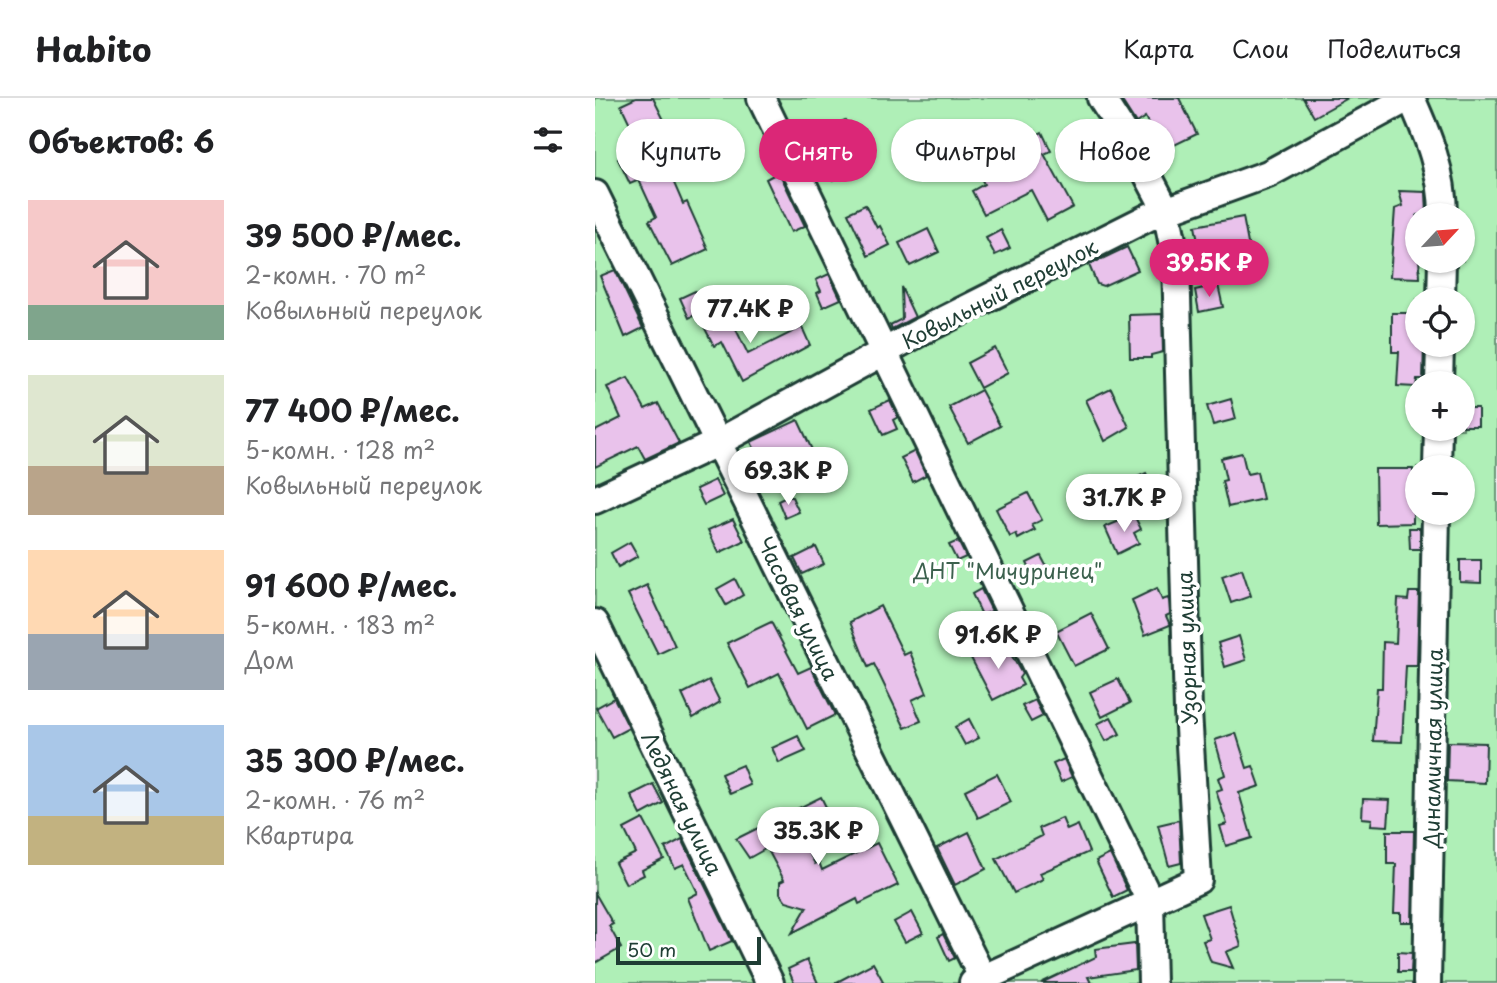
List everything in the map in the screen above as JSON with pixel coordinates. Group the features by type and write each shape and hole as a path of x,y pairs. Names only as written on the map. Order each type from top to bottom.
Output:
{"street":[{"path":"761,98 1150,901 1152,983"},
{"name":"Узорная улица","path":"1101,98 1135,151 1166,210 1176,260 1188,711 1198,880 1150,901"},
{"path":"1410,98 1434,148 1443,203"},
{"name":"Ковыльный переулок","path":"595,500 717,443 885,351 1166,210 1268,174 1410,98"},
{"name":"Часовая улица","path":"595,194 981,981"},
{"name":"Динамичная улица","path":"1427,983 1436,525"},
{"name":"Ледяная улица","path":"595,623 771,983"},
{"path":"981,981 1150,901"}],"green space":[{"name":"ДНТ \"Мичуринец\"","path":"595,98 1497,98 1497,983 595,983"}],"building":[{"path":"636,98 653,98 664,119 628,119 621,105"},
{"path":"1120,98 1179,98 1197,134 1175,145 1175,119 1133,119"},
{"path":"1303,98 1348,98 1314,117"},
{"path":"1042,132 1051,151 1044,154 1055,174 1055,182 1059,182 1073,207 1047,221 1031,190 984,214 972,191 984,184 983,182 1041,182"},
{"path":"640,182 673,182 683,204 687,202 708,249 672,266 649,221 656,217"},
{"path":"767,182 784,182 805,226 791,232"},
{"path":"1399,191 1426,192 1426,203 1405,203 1405,273 1420,273 1420,278 1390,277 1395,209 1403,206"},
{"path":"865,205 890,245 868,256 848,213"},
{"path":"1243,217 1252,265 1204,274 1195,226"},
{"path":"928,229 939,252 910,266 899,243"},
{"path":"1001,230 1010,248 995,255 986,238"},
{"path":"1127,247 1138,270 1103,286 1097,284 1089,265"},
{"path":"615,270 643,328 625,337 600,276"},
{"path":"829,274 841,299 823,307 817,293 821,291 816,280"},
{"path":"1218,285 1223,307 1199,312 1195,290"},
{"path":"901,287 915,317 892,329 890,325 902,319"},
{"path":"695,291 704,311 689,318 680,298"},
{"path":"724,305 748,354 802,327 810,345 742,382 722,342 714,346 699,317"},
{"path":"1392,313 1405,313 1405,357 1424,357 1423,371 1405,371 1405,386 1397,386 1399,352 1392,352"},
{"path":"1162,314 1163,352 1151,355 1151,358 1130,358 1129,315"},
{"path":"995,348 1008,373 980,388 967,363"},
{"path":"628,378 645,409 658,403 679,443 645,459 638,446 595,467 595,431 621,418 607,387"},
{"path":"1111,388 1129,427 1105,441 1086,400"},
{"path":"981,390 1000,426 968,443 949,407"},
{"path":"1231,399 1236,419 1213,425 1207,406"},
{"path":"890,400 898,417 893,420 897,429 883,435 871,409"},
{"path":"1475,408 1478,408 1478,426 1475,426"},
{"path":"798,420 813,452 806,455 807,460 797,463 792,461 767,474 751,442"},
{"path":"915,451 926,475 913,482 901,458"},
{"path":"1242,453 1247,474 1257,472 1263,499 1228,507 1222,481 1226,480 1221,458"},
{"path":"1375,469 1405,469 1405,523 1376,524"},
{"path":"1146,473 1155,493 1140,500 1131,480"},
{"path":"715,480 723,496 704,505 696,489"},
{"path":"1028,493 1042,520 1032,525 1035,530 1018,539 1016,534 1010,537 996,509"},
{"path":"792,497 799,512 785,518 778,501"},
{"path":"1134,515 1141,529 1134,533 1139,543 1117,554 1105,527"},
{"path":"733,519 744,541 719,553 708,530"},
{"path":"1409,528 1420,528 1420,549 1410,549"},
{"path":"958,541 966,557 957,561 949,545"},
{"path":"630,542 638,556 618,567 611,553"},
{"path":"816,547 824,564 802,574 794,558"},
{"path":"1041,556 1050,573 1035,580 1027,563"},
{"path":"1460,560 1481,560 1481,583 1460,582"},
{"path":"1242,569 1251,596 1231,603 1222,576"},
{"path":"735,579 743,595 726,605 717,589"},
{"path":"647,585 675,646 658,654 628,594"},
{"path":"1157,588 1162,600 1168,598 1170,614 1166,616 1170,625 1145,635 1132,600"},
{"path":"981,589 992,611 982,615 972,594"},
{"path":"1409,592 1419,592 1417,666 1406,666 1402,742 1373,741 1377,688 1382,688 1383,642 1396,643 1398,599 1408,600"},
{"path":"880,606 904,655 910,652 927,693 912,700 921,721 905,728 874,664 868,667 850,622"},
{"path":"1091,613 1109,649 1074,666 1056,631"},
{"path":"771,622 798,673 811,667 835,715 807,729 779,673 750,688 727,643"},
{"path":"1239,636 1246,660 1225,667 1218,643"},
{"path":"1004,642 1022,674 1019,678 1023,685 993,700 971,658"},
{"path":"1118,679 1130,703 1102,717 1090,692"},
{"path":"709,680 720,702 693,718 682,694"},
{"path":"614,698 629,728 612,737 596,708"},
{"path":"1035,700 1043,716 1031,722 1022,706"},
{"path":"1111,717 1120,734 1106,741 1097,724"},
{"path":"969,719 979,738 965,745 955,727"},
{"path":"1236,733 1247,768 1253,766 1260,786 1239,793 1252,838 1226,846 1220,826 1227,824 1216,791 1222,789 1218,778 1225,775 1215,740"},
{"path":"798,736 806,751 779,763 772,748"},
{"path":"1448,742 1486,743 1485,783 1447,781"},
{"path":"1064,759 1072,777 1061,782 1053,764"},
{"path":"742,765 750,785 730,794 721,774"},
{"path":"997,774 1011,802 978,818 965,790"},
{"path":"653,784 663,803 641,815 631,795"},
{"path":"821,797 828,811 796,828 815,864 819,862 822,870 877,843 898,885 859,904 857,899 792,933 807,907 786,901 780,893 780,882 784,880 767,848 749,858 736,839"},
{"path":"1363,799 1390,800 1388,826 1371,825 1372,819 1362,818"},
{"path":"1062,818 1067,830 1078,825 1089,852 1040,873 1043,879 1014,893 996,859 1042,836 1039,828"},
{"path":"643,819 664,859 642,870 644,875 626,884 615,863 636,853 624,829"},
{"path":"1179,820 1181,863 1169,866 1158,825"},
{"path":"1387,831 1414,831 1412,922 1401,922 1401,913 1394,913 1396,864 1387,864"},
{"path":"969,832 986,869 955,885 937,848"},
{"path":"682,839 732,941 709,951 688,898 698,893 684,864 675,868 665,848"},
{"path":"1110,854 1127,890 1113,897 1096,861"},
{"path":"595,893 613,924 609,926 621,948 595,963"},
{"path":"1229,905 1241,946 1226,952 1233,968 1211,962 1203,941 1210,939 1201,914"},
{"path":"912,912 923,933 905,942 894,922"},
{"path":"943,934 955,958 949,961 938,937"},
{"path":"1135,944 1136,970 1088,977 1091,983 1041,983 1096,957 1095,949"},
{"path":"1398,952 1412,953 1411,972 1398,972"},
{"path":"807,960 818,983 794,983 788,969"},
{"path":"873,963 884,983 835,983"}]}
